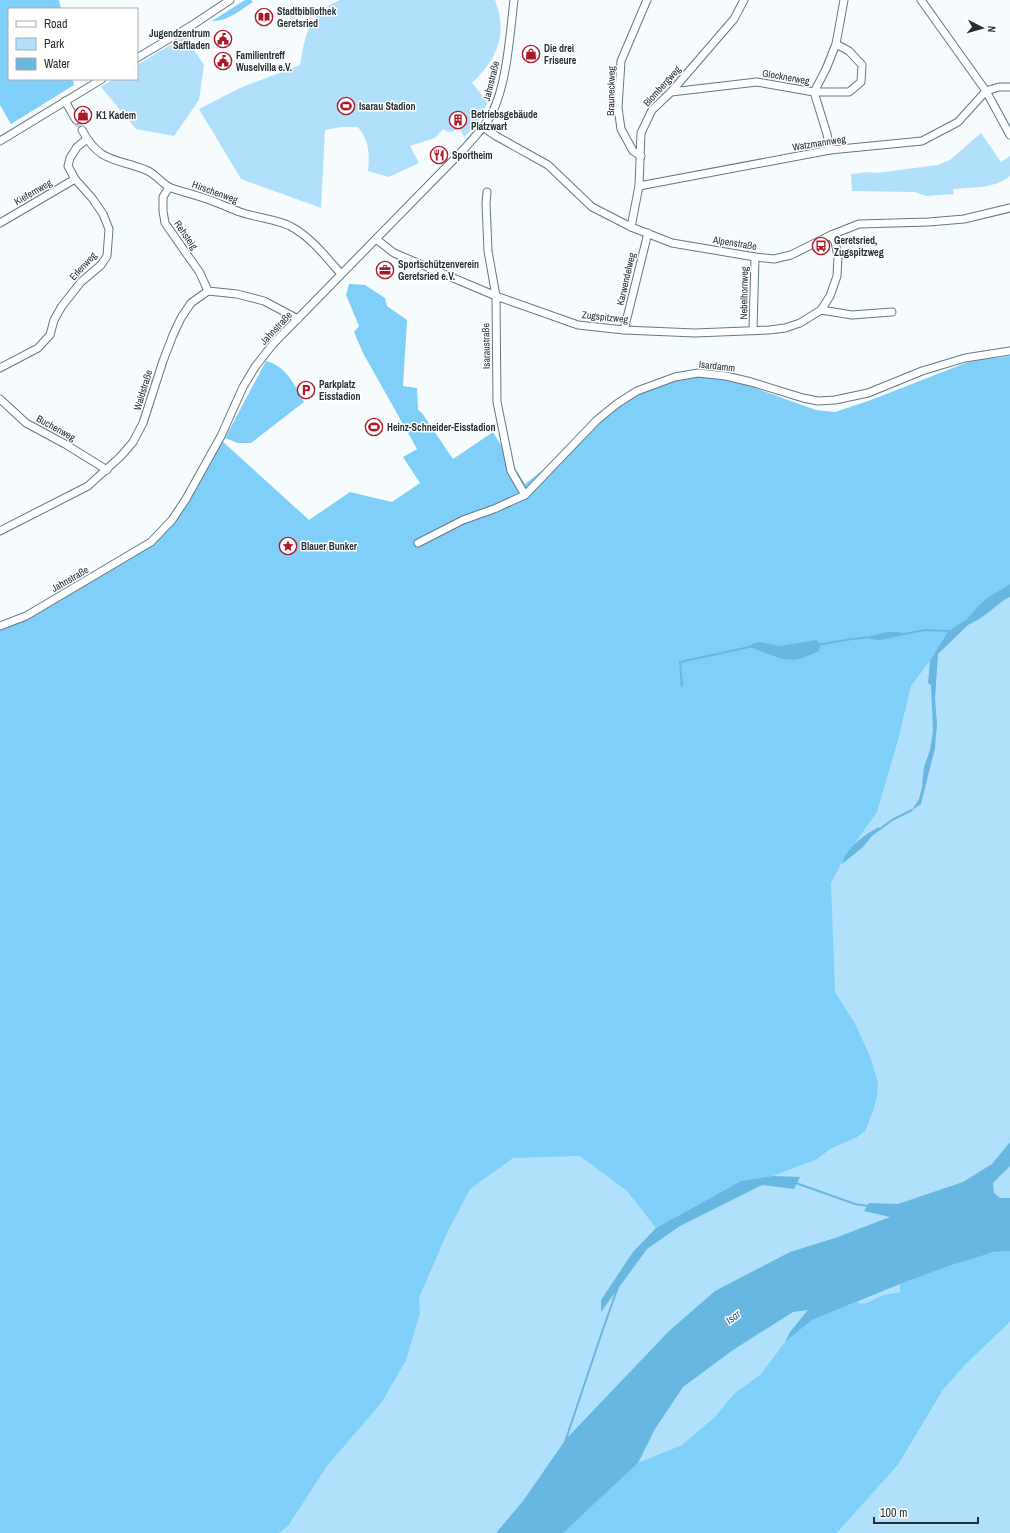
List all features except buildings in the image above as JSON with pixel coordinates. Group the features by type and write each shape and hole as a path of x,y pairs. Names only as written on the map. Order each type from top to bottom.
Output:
{"street":[{"path":"138,57 194,24 230,0"},
{"name":"Jahnstraße","path":"0,626 26,616 151,542 172,520 186,499 221,436 243,386 255,367 273,344 466,147 483,127 492,113 498,99 507,55 514,0"},
{"name":"Brauneckweg","path":"641,156 633,151 621,129 618,108 621,61 647,0"},
{"name":"Blombergweg","path":"631,227 639,186 641,133 652,110 671,92 734,19 744,0"},
{"path":"836,44 849,51 862,65 861,82 849,92 814,92 826,69 836,44 844,0"},
{"path":"925,1 986,92 1010,135"},
{"path":"0,141 100,80"},
{"name":"Glocknerweg","path":"671,92 757,82 814,92 827,134 830,150"},
{"path":"986,92 999,87 1010,87"},
{"name":"Watzmannweg","path":"639,186 830,150 922,141 958,122 986,92"},
{"path":"65,101 76,120"},
{"name":"Alpenstraße","path":"483,127 496,136 548,165 592,207 631,227 672,242 755,257 774,258 791,255 831,235 859,224 929,222 964,219 1010,208"},
{"name":"Hirschenweg","path":"82,130 87,139 103,156 116,162 135,165 153,173 169,187 240,212 280,222 292,227 317,246 341,274"},
{"name":"Erlenweg","path":"0,368 38,348 50,335 54,320 62,306 81,282 101,265 107,256 109,229 103,214 92,198 75,179 68,166 70,158 77,147 87,139"},
{"name":"Kiefernweg","path":"0,223 75,179"},
{"name":"Rehsteig","path":"169,187 163,197 162,211 165,223 200,272 208,291"},
{"name":"Isaraustraße","path":"487,192 488,250 496,296 497,402 511,471 525,495"},
{"name":"Karwendelweg","path":"624,330 648,233"},
{"name":"Zugspitzweg","path":"376,239 391,251 496,296 578,325 624,330 695,333 785,328 800,323 821,310 830,296 837,276 838,256 831,235"},
{"name":"Nebelhornweg","path":"753,330 755,257"},
{"path":"208,291 237,294 264,301 298,319"},
{"name":"Waldstraße","path":"0,531 88,486 107,470 133,442 143,422 172,335 191,303 208,291"},
{"path":"821,310 852,315 892,312"},
{"name":"Isardamm","path":"418,543 463,520 494,509 525,495 597,420 618,403 637,391 675,377 698,373 726,376 803,398 818,401 835,400 868,393 922,371 965,358 1010,351"},
{"name":"Buchenweg","path":"0,399 26,423 65,444 107,470"}],"green space":[{"name":"Isarau Stadion","path":"340,0 495,0 501,24 500,35 494,55 481,74 472,83 488,102 477,124 464,137 460,129 449,132 443,129 435,138 410,146 419,163 389,177 368,171 369,158 367,142 358,127 341,127 325,130 321,208 241,179 199,109 240,88 300,65 304,44 310,26 321,11"},
{"path":"185,36 204,65 199,100 174,136 136,129 101,87 112,80 138,80 138,64"},
{"path":"981,133 1001,162 1010,156 1010,176 1004,180 983,187 953,189 954,194 926,196 915,192 852,191 851,174 869,172 877,173 937,165 950,160"},
{"path":"1010,358 1010,1316 647,1533 0,1533 0,833 442,544 727,379 778,396 810,414 847,423 977,359"},
{"path":"1010,1322 1010,1533 837,1533 898,1465 943,1390 965,1365"}],"shaded area":[{"path":"0,0 59,0 61,8 8,8 8,80 73,80 74,85 11,124 0,105"},
{"path":"245,0 251,0 253,2 228,18 212,21"},
{"path":"349,284 365,285 385,298 387,306 407,320 403,386 417,388 418,410 422,413 453,459 493,432 525,484 592,431 619,404 657,384 698,375 726,378 816,410 835,412 871,400 968,362 1010,356 1010,584 987,598 966,620 947,633 935,654 911,686 898,740 877,812 843,860 831,883 835,992 854,1022 870,1056 878,1082 877,1097 865,1131 857,1137 830,1149 817,1159 773,1176 741,1181 656,1228 627,1191 580,1156 513,1158 470,1189 447,1233 419,1298 420,1313 406,1360 382,1402 327,1466 288,1526 279,1533 0,1533 0,629 28,619 153,545 221,440 309,520 350,492 392,502 420,483 403,457 417,449 363,353 354,332 359,326 346,295"},
{"path":"266,361 279,367 289,377 304,402 251,443 238,443 225,438"},
{"path":"1010,1251 1010,1322 965,1365 943,1390 898,1465 837,1533 563,1533 638,1463 682,1445 715,1417 734,1394 761,1374 785,1342 812,1320 857,1302 863,1304 886,1294 900,1292 900,1284 954,1263 996,1252"}],"water":[{"path":"1010,584 1010,597 981,618 968,625 938,654 935,699 937,723 935,748 921,804 912,810 919,799 924,767 930,750 933,731 931,685 928,683 930,661 947,633 966,620 987,598"},
{"path":"887,632 901,632 900,636 880,640 870,639 871,636"},
{"path":"816,640 820,643 819,651 803,658 792,660 786,660 752,648 752,644 759,642 781,646"},
{"path":"879,827 880,830 872,836 863,847 842,864 848,852 857,842 868,833"},
{"name":"Isar","path":"1010,1142 1010,1166 993,1183 994,1193 1000,1198 1010,1198 1010,1251 994,1252 951,1265 900,1284 812,1320 785,1342 790,1332 808,1310 793,1312 733,1350 683,1387 655,1429 638,1463 563,1533 496,1533 523,1501 566,1439 669,1331 715,1291 790,1252 835,1238 890,1217 864,1211 869,1203 898,1204 963,1182 992,1164"},
{"path":"773,1176 800,1177 794,1189 762,1185 680,1226 647,1249 601,1312 601,1300 633,1252 656,1228 741,1181"}],"waterway":[{"path":"898,635 925,630 951,631"},
{"path":"817,645 872,637"},
{"path":"682,686 680,662 754,646"},
{"path":"880,829 892,820 912,810"},
{"path":"796,1183 855,1204 868,1206"},
{"path":"565,1442 618,1287"}],"tunnel":[{"path":"76,120 82,130"}],"place":[{"name":"Stadtbibliothek Geretsried","path":"264,17"},
{"name":"Jugendzentrum Saftladen","path":"223,39"},
{"name":"Die drei Friseure","path":"531,54"},
{"name":"Familientreff Wuselvilla e.V.","path":"223,61"},
{"name":"Isarau Stadion","path":"346,106"},
{"name":"K1 Kadem","path":"83,115"},
{"name":"Betriebsgebäude Platzwart","path":"458,120"},
{"name":"Sportheim","path":"439,155"},
{"name":"Geretsried, Zugspitzweg","path":"821,246"},
{"name":"Sportschützenverein Geretsried e.V.","path":"385,270"},
{"name":"Parkplatz Eisstadion","path":"306,390"},
{"name":"Heinz-Schneider-Eisstadion","path":"374,427"},
{"name":"Blauer Bunker","path":"288,546"}]}
